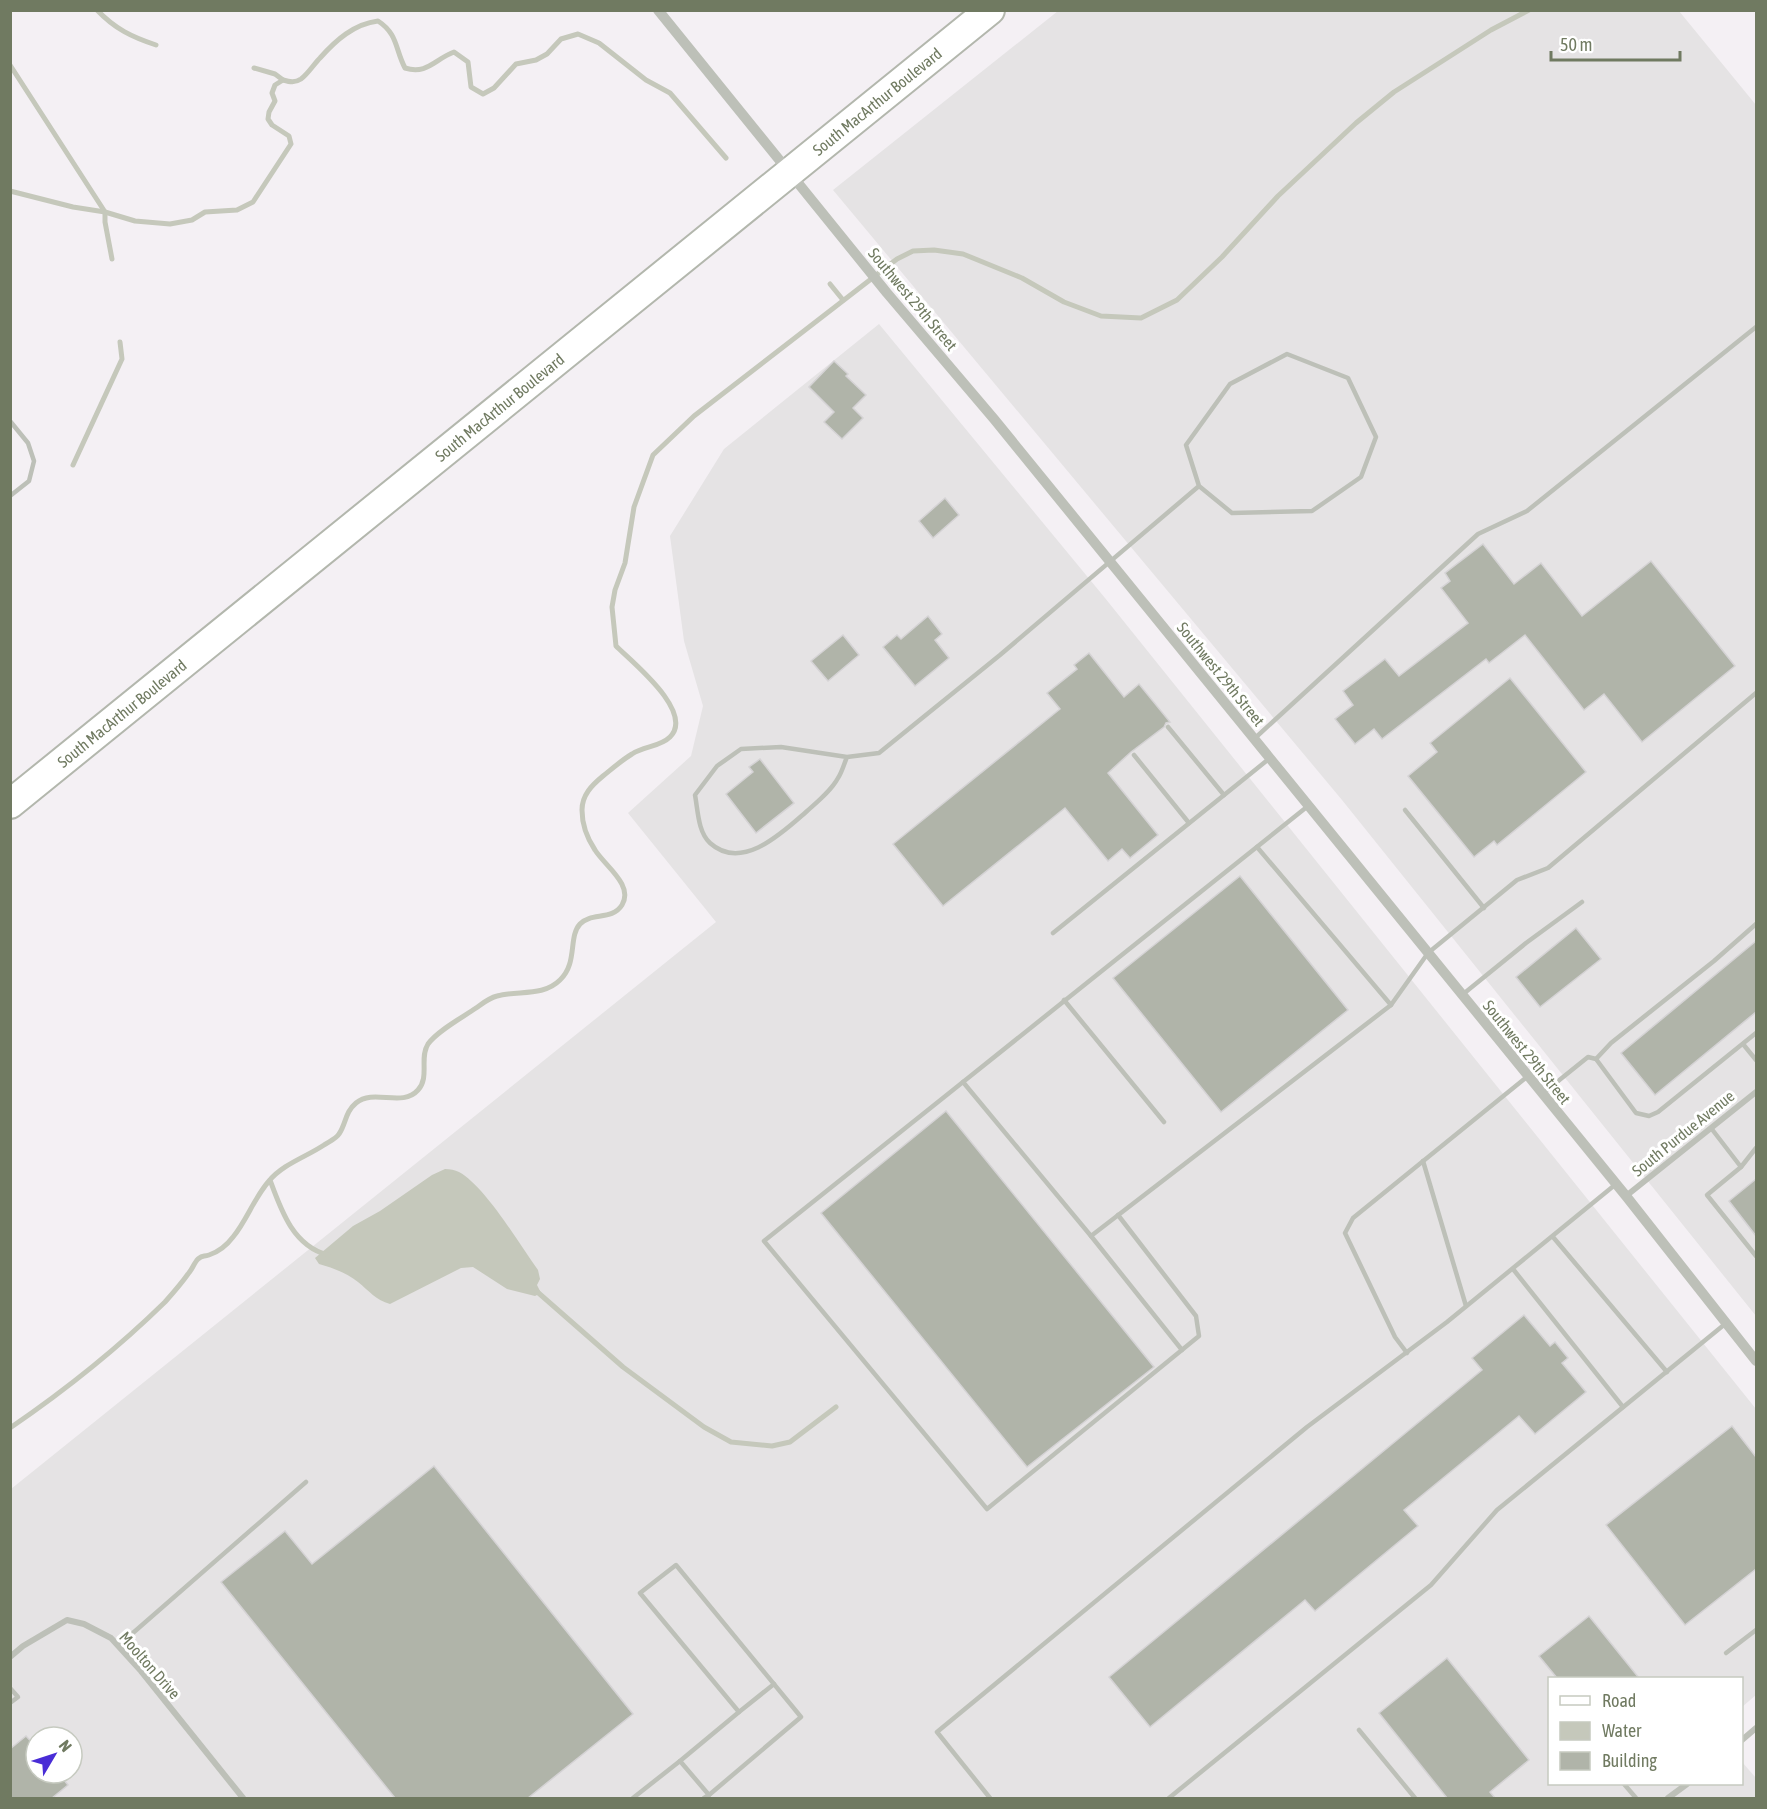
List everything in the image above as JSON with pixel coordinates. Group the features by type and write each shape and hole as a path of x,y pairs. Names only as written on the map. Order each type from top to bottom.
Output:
{"main road":[{"name":"South MacArthur Boulevard","path":"10,804 990,10"}],"street":[{"name":"Southwest 29th Street","path":"658,10 887,293 1111,562 1626,1196 1756,1361"},
{"name":"South Purdue Avenue","path":"1626,1196 1756,1092"},
{"name":"Moolton Drive","path":"10,1658 23,1646 67,1620 84,1624 111,1638 141,1671 243,1798"},
{"path":"1743,1737 1756,1728"},
{"path":"1668,1798 1686,1785"}],"lane":[{"path":"1254,739 1478,534 1527,511 1756,327"},
{"path":"1287,354 1348,378 1376,437 1360,477 1312,512 1232,513 1199,486 1186,445 1230,384 1287,354"},
{"path":"10,422 28,443 33,461 29,481 10,496"},
{"path":"847,757 838,779 821,797 780,836 755,850 730,854 710,843 700,827 695,795 717,766 741,749 781,747 847,757 879,753 1000,655 1199,486"},
{"path":"1091,1236 1391,1005 1428,953 1517,880 1548,868 1756,693"},
{"path":"1168,727 1224,795"},
{"path":"1134,755 1189,823"},
{"path":"1053,933 1270,758"},
{"path":"1118,1215 1196,1316 1199,1336 987,1509 764,1241 1308,806"},
{"path":"1406,810 1484,908"},
{"path":"1257,847 1391,1005"},
{"path":"1462,995 1526,943 1582,902"},
{"path":"1596,1059 1611,1043 1714,961 1756,924"},
{"path":"1065,1000 1164,1122"},
{"path":"1542,1094 1588,1057 1596,1059 1636,1113 1649,1116 1658,1112 1756,1034"},
{"path":"1743,1044 1756,1060"},
{"path":"1407,1353 1395,1337 1345,1233 1353,1218 1528,1076"},
{"path":"963,1082 1182,1350"},
{"path":"1711,1128 1741,1167"},
{"path":"1756,1149 1741,1167 1707,1195 1756,1256"},
{"path":"1423,1161 1466,1306"},
{"path":"990,1798 937,1732 1306,1428 1514,1269 1616,1184"},
{"path":"1553,1237 1667,1372"},
{"path":"1514,1269 1623,1407"},
{"path":"1169,1798 1431,1585 1497,1510 1726,1323"},
{"path":"118,1646 306,1482"},
{"path":"680,1761 706,1797 801,1717 676,1564 640,1593 739,1712"},
{"path":"1726,1653 1756,1630"},
{"path":"633,1798 774,1684"},
{"path":"10,1688 18,1697 10,1702"},
{"path":"1359,1730 1415,1798"},
{"path":"1625,1785 1636,1798"}],"shaded area":[{"path":"1058,11 1679,11 1756,105 1756,1316 1342,800 833,190"},
{"path":"879,324 1105,598 1756,1409 1756,1695 1743,1706 1743,1677 1548,1677 1548,1785 1743,1785 1743,1763 1756,1778 1756,1798 11,1798 11,1489 716,922 628,813 691,756 703,706 684,641 670,536 724,449"}],"water":[{"path":"445,1169 457,1171 469,1179 491,1203 538,1270 540,1279 537,1285 541,1293 535,1296 507,1289 473,1267 461,1268 390,1304 377,1298 349,1276 319,1264 315,1258 353,1226"}],"building":[{"path":"834,361 866,395 853,408 863,418 842,439 824,422 834,412 809,387"},
{"path":"945,498 959,515 933,538 919,521"},
{"path":"1483,544 1514,584 1541,563 1582,616 1651,561 1735,666 1642,742 1604,694 1584,710 1525,635 1489,663 1486,659 1382,739 1374,729 1355,744 1335,719 1353,705 1343,691 1385,659 1399,676 1468,623 1441,588 1450,581 1445,573"},
{"path":"928,616 942,634 935,640 949,658 915,686 883,647 897,635 901,639"},
{"path":"843,635 859,655 828,681 811,661"},
{"path":"1089,653 1124,697 1139,684 1170,722 1108,773 1158,835 1130,858 1122,849 1108,861 1065,808 943,906 893,844 1060,709 1047,693 1077,669 1074,665"},
{"path":"1510,678 1586,772 1497,845 1494,841 1474,857 1408,776 1437,752 1430,743"},
{"path":"760,759 794,803 756,833 726,794 753,772 749,767"},
{"path":"1240,876 1348,1010 1221,1112 1113,978"},
{"path":"1576,928 1601,959 1540,1007 1516,977"},
{"path":"1756,941 1756,1012 1655,1095 1621,1053"},
{"path":"946,1111 1154,1367 1027,1467 821,1213"},
{"path":"1756,1179 1756,1236 1729,1201"},
{"path":"1524,1315 1550,1346 1555,1342 1568,1358 1562,1363 1586,1392 1535,1434 1519,1416 1404,1510 1418,1526 1315,1611 1305,1600 1150,1727 1109,1677 1482,1370 1472,1358"},
{"path":"1732,1426 1756,1457 1756,1569 1685,1625 1606,1525"},
{"path":"434,1466 633,1714 528,1798 395,1798 221,1582 285,1531 312,1564"},
{"path":"1589,1616 1638,1677 1556,1677 1539,1656"},
{"path":"1447,1658 1529,1760 1490,1792 1495,1798 1447,1798 1379,1713"},
{"path":"24,1738 24,1785 68,1785 52,1798 10,1798 10,1749"}],"waterway":[{"path":"97,10 124,32 156,45"},
{"path":"10,1428 51,1399 147,1320 177,1288 198,1259 216,1252 231,1240 264,1188 275,1175 338,1136 350,1110 356,1103 371,1097 404,1098 418,1090 422,1085 425,1049 437,1034 491,998 505,994 538,991 553,985 566,973 574,936 580,924 590,918 613,913 622,905 625,898 624,890 617,876 590,841 583,820 582,805 588,791 595,783 621,761 642,749 666,740 676,727 674,714 668,701 647,675 616,646 612,607 615,590 625,563 634,507 653,455 694,416 897,259 913,251 934,250 963,254 1022,278 1064,302 1101,316 1141,318 1177,300 1222,257 1278,196 1356,123 1394,92 1491,30 1529,10"},
{"path":"10,191 135,221 170,224 192,220 205,212 237,210 253,202 291,144 289,136 272,125 268,119 275,101 272,93 275,85 283,80 292,82 301,79 339,39 353,29 378,21 393,37 405,68 413,70 425,68 454,52 468,62 471,87 483,94 494,88 516,64 536,60 547,54 561,39 578,34 599,43 646,80 670,93 726,158"},
{"path":"10,65 105,212 112,259"},
{"path":"254,68 275,74 283,80"},
{"path":"830,284 843,300"},
{"path":"73,465 122,359 120,342"},
{"path":"270,1180 284,1215 297,1235 306,1244 328,1255"},
{"path":"534,1289 623,1367 704,1427 731,1442 772,1446 790,1442 836,1407"}]}
